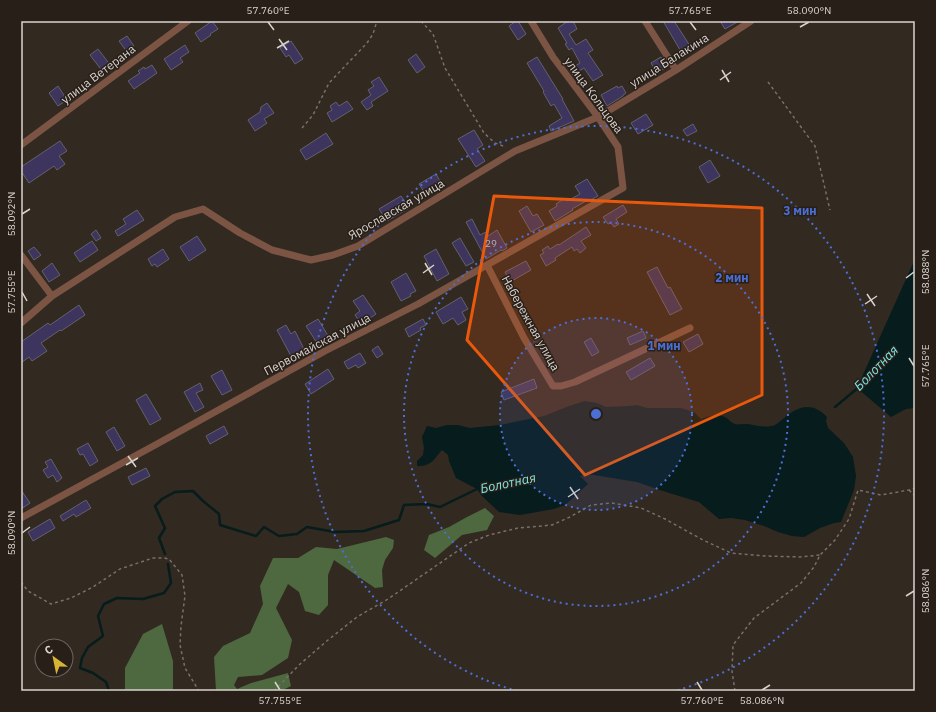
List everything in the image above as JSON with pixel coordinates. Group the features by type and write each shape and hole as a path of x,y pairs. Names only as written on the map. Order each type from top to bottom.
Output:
{"street":[{"name":"улица Ветерана","path":"21,145 188,21"},
{"name":"улица Кольцова","path":"531,21 553,57 598,117 618,147 623,188"},
{"path":"646,21 676,70"},
{"name":"улица Балакина","path":"598,117 676,70 751,21"},
{"name":"Ярославская улица","path":"21,323 52,296 175,217 203,209 240,233 272,250 311,260 333,255 358,246 515,151 598,117"},
{"name":"Первомайская улица","path":"21,518 325,351 418,304 623,188"},
{"path":"21,255 52,296"},
{"name":"Набережная улица","path":"487,266 524,338 553,386 561,386 575,382 690,328"}],"path":[{"path":"302,128 313,115 329,83 367,43 373,34 376,21"},
{"path":"421,21 433,34 445,68 484,133 495,143 515,151"},
{"path":"768,82 815,146 830,210"},
{"path":"735,691 732,671 733,645 754,618 801,583 814,567 820,555 835,540 849,519 858,490 882,496 915,488"},
{"path":"909,490 915,496"},
{"path":"274,691 316,650 358,617 394,595 448,556 469,543 489,535 518,528 552,525 570,517 590,505 612,503 641,508 731,553 800,557 820,555"},
{"path":"21,582 28,591 51,604 71,598 120,569 153,558 169,559 182,575 185,596 180,645 185,668 199,691"}],"highlighted area":[{"path":"494,196 762,208 762,395 585,475 467,340"}],"green space":[{"path":"485,508 494,516 487,530 462,535 435,558 424,550 429,535 449,527"},
{"path":"386,537 394,540 393,548 385,560 382,570 383,587 375,588 334,560 328,575 328,605 319,615 305,611 299,592 288,584 276,608 292,640 288,658 262,675 238,677 234,685 237,689 251,683 288,673 291,686 281,691 216,691 214,657 223,646 250,633 263,604 260,586 273,558 298,558 316,547 337,549"},
{"path":"162,624 173,661 173,691 125,691 125,668 143,634"}],"water":[{"path":"915,259 915,408 906,409 891,417 857,388"},
{"path":"585,401 597,403 606,407 637,405 647,408 681,408 694,412 701,419 710,416 719,416 725,417 732,423 736,424 748,424 764,427 775,425 795,410 811,407 822,412 827,417 826,421 828,428 844,443 853,457 856,476 854,490 841,522 820,528 804,537 792,536 778,532 745,520 731,518 719,519 699,502 637,482 588,474 580,476 588,484 565,505 554,509 520,515 499,512 481,495 477,489 456,478 448,455 442,450 429,464 417,466 417,461 423,455 424,448 422,437 427,426 436,428 447,425 458,425 470,428 500,425 544,416"}],"building":[{"path":"212,21 218,29 201,42 195,33"},
{"path":"518,21 526,34 518,40 509,26"},
{"path":"568,21 573,21 577,29 569,34 576,45 586,39 593,50 588,53 603,75 593,81 584,68 573,75 569,70 580,63 572,48 569,50 565,44 567,43 558,28"},
{"path":"663,21 674,21 692,49 683,55"},
{"path":"720,21 739,21 725,29"},
{"path":"127,36 134,46 127,52 119,41"},
{"path":"291,41 303,59 295,64 289,55 286,57 280,48"},
{"path":"185,45 189,52 180,58 183,62 171,70 164,59"},
{"path":"98,49 111,66 103,72 90,55"},
{"path":"416,54 425,67 417,73 408,60"},
{"path":"537,57 563,99 574,121 551,131 549,126 562,118 554,104 551,106 527,63"},
{"path":"661,57 667,67 657,73 651,63"},
{"path":"152,65 157,73 134,89 128,81 140,73 138,71 144,67 145,69"},
{"path":"379,77 388,91 371,102 373,106 367,110 361,102 371,95 368,90 374,86 371,82"},
{"path":"58,86 67,100 58,106 49,93"},
{"path":"617,86 618,88 622,86 626,93 607,106 601,95"},
{"path":"347,101 353,109 332,122 327,113 332,110 330,106 336,102 339,106"},
{"path":"267,103 274,113 264,119 267,123 255,131 248,120 260,112 261,107"},
{"path":"646,114 653,125 638,134 631,123"},
{"path":"693,124 697,131 687,136 683,130"},
{"path":"474,130 483,145 477,149 485,161 476,167 458,139"},
{"path":"326,133 333,144 306,160 300,150"},
{"path":"60,141 67,151 59,156 65,164 57,170 54,166 29,183 21,171 21,167"},
{"path":"710,160 720,176 708,183 699,167"},
{"path":"436,174 442,185 426,195 419,184"},
{"path":"587,179 598,196 572,209 573,210 555,221 549,211 565,198 567,201 580,194 575,186"},
{"path":"401,196 409,208 387,221 379,209"},
{"path":"623,205 627,212 616,219 619,224 614,227 611,223 608,224 603,217"},
{"path":"527,206 533,216 537,214 544,225 531,232 519,211"},
{"path":"137,210 144,220 118,236 115,231 126,224 123,219"},
{"path":"472,219 480,235 486,232 488,236 497,230 507,248 486,259 466,222"},
{"path":"586,227 591,235 581,241 586,248 580,253 577,249 574,251 572,247 546,266 540,255 544,253 542,250 548,246 550,249 558,244 559,245"},
{"path":"96,230 101,238 96,241 91,234"},
{"path":"197,236 206,250 189,261 180,247"},
{"path":"460,238 474,262 466,266 452,243"},
{"path":"92,241 98,250 80,262 74,253"},
{"path":"34,247 41,255 34,260 28,251"},
{"path":"163,249 169,259 157,267 155,264 152,266 148,259"},
{"path":"436,249 449,274 437,281 424,256"},
{"path":"526,261 531,270 510,282 505,272"},
{"path":"52,263 60,275 49,282 42,271"},
{"path":"657,267 668,288 670,287 682,309 670,315 647,272"},
{"path":"406,273 416,291 410,294 411,296 401,301 391,282"},
{"path":"363,295 376,314 361,324 355,315 360,311 353,301"},
{"path":"461,297 468,309 462,312 466,320 458,325 453,318 443,324 436,312"},
{"path":"79,305 85,315 41,343 47,351 32,361 29,357 21,363 21,342 48,323 50,325"},
{"path":"318,319 330,339 319,346 306,326"},
{"path":"423,319 426,325 420,328 421,330 409,337 405,329"},
{"path":"286,325 291,334 295,331 305,351 292,358 277,330"},
{"path":"643,331 646,338 630,345 627,338"},
{"path":"698,334 703,344 689,352 683,342"},
{"path":"591,338 599,352 592,356 584,342"},
{"path":"378,346 383,354 377,358 372,350"},
{"path":"360,353 366,363 358,368 356,365 348,369 344,362"},
{"path":"650,358 655,366 631,380 626,372"},
{"path":"328,369 334,379 311,394 305,384"},
{"path":"222,370 232,390 222,395 211,376"},
{"path":"534,379 537,388 504,400 501,392"},
{"path":"200,383 203,390 196,393 204,407 195,412 184,392"},
{"path":"146,394 161,419 150,425 136,400"},
{"path":"224,426 228,434 210,444 206,436"},
{"path":"114,427 125,446 117,451 106,432"},
{"path":"88,443 98,461 90,466 83,454 80,455 77,449"},
{"path":"51,459 62,478 57,482 53,475 48,478 43,470 48,467 45,462"},
{"path":"146,468 150,476 132,485 128,477"},
{"path":"21,490 30,503 21,509"},
{"path":"86,500 91,508 76,517 74,514 63,521 60,516"},
{"path":"50,519 55,528 33,541 28,532"}],"waterway":[{"name":"Болотная","path":"835,407 859,387"},
{"name":"Болотная","path":"165,554 159,538 165,528 155,506 162,499 175,492 193,491 219,514 220,525 256,536 264,527 279,536 297,534 307,527 335,532 364,531 399,520 404,505 427,504 440,507 480,488"},
{"name":"Болотная","path":"109,691 106,682 93,673 80,668 82,658 88,647 103,636 98,616 104,604 117,598 143,599 164,593 171,583 168,564"}]}
